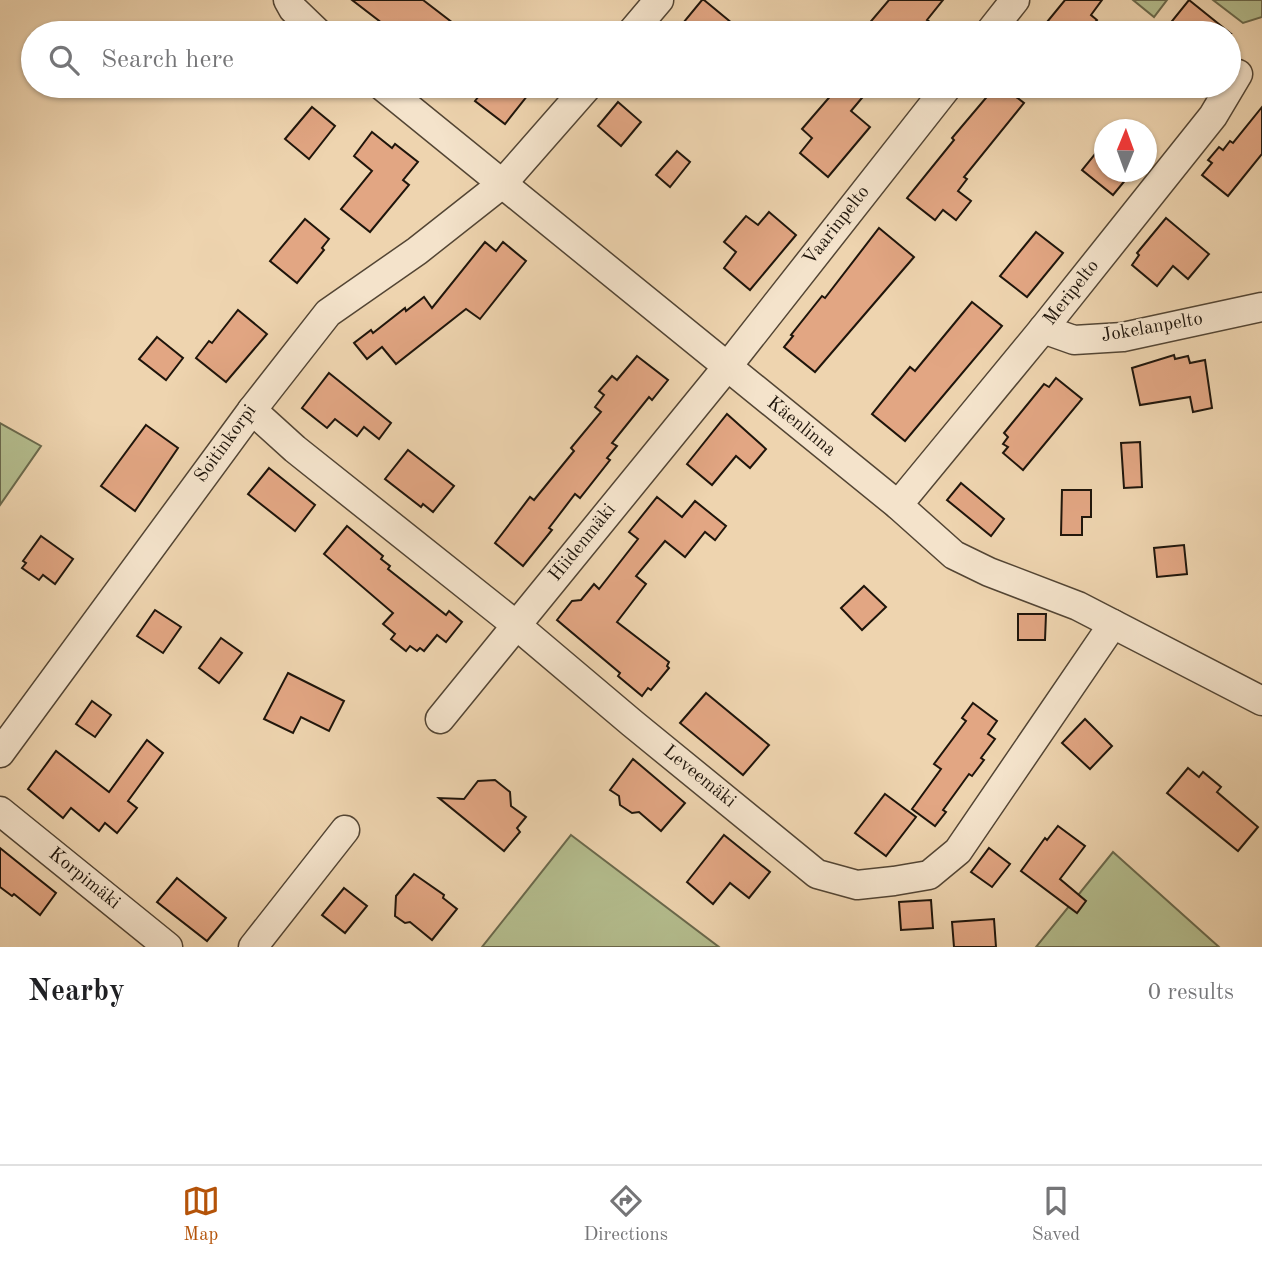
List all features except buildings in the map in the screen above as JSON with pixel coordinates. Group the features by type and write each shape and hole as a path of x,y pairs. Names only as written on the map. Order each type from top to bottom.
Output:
{"street":[{"path":"288,0 305,21"},
{"path":"641,21 659,0"},
{"path":"999,21 1016,0"},
{"name":"Käenlinna","path":"397,98 898,505 954,555 989,572 1078,606 1262,701"},
{"name":"Soitinkorpi","path":"0,753 252,410 328,313 417,250 502,184 577,98"},
{"name":"Vaarinpelto","path":"727,367 939,98"},
{"name":"Meripelto","path":"898,505 1044,329 1213,116 1224,98"},
{"name":"Jokelanpelto","path":"1044,329 1074,340 1123,337 1262,307"},
{"name":"Hiidenmäki","path":"440,719 727,367"},
{"name":"Leveemäki","path":"252,410 295,449 516,625 817,874 857,885 929,876 958,851 1113,624"},
{"name":"Korpimäki","path":"0,811 168,947"},
{"path":"253,947 345,830"}],"green space":[{"path":"1133,0 1167,0 1154,17"},
{"path":"1213,0 1262,0 1262,17 1243,23"},
{"path":"0,423 41,446 0,505"},
{"path":"571,835 719,947 482,947"},
{"path":"1113,852 1219,947 1036,947"}]}
